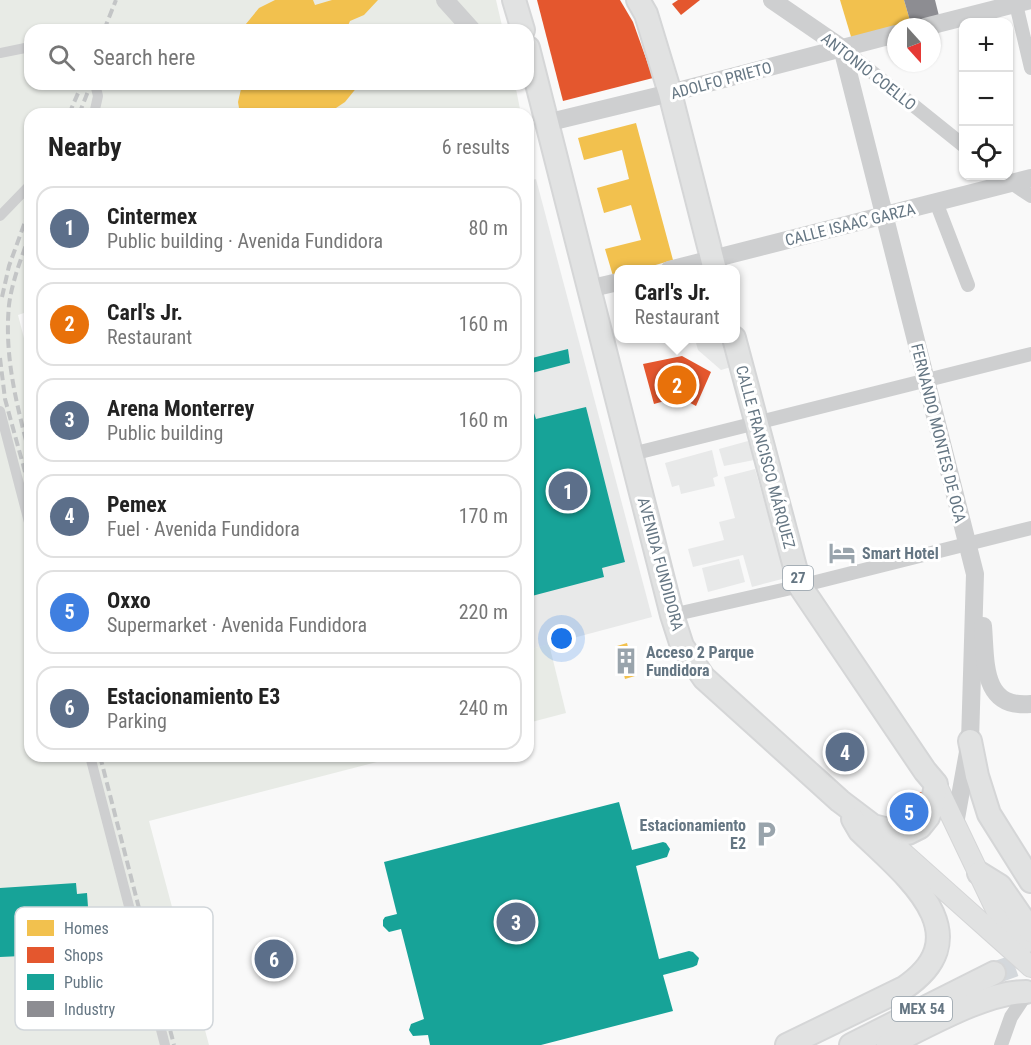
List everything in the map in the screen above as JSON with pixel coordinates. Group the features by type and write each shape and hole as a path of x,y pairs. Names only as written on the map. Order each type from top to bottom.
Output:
{"main road":[{"path":"514,0 521,24"},
{"path":"638,0 646,14 670,93 714,264"},
{"name":"AVENIDA FUNDIDORA","path":"534,90 546,123 672,615 682,646 704,678 840,801 873,826 1031,967"},
{"name":"CALLE FRANCISCO MÁRQUEZ","path":"735,343 800,586 936,784"},
{"path":"970,741 977,776 989,814 1031,881"},
{"path":"873,826 902,833 908,833 920,827 932,807 936,784"},
{"name":"27","path":"936,784 999,916 1020,944 1031,954"},
{"path":"787,1045 904,988 919,978 936,949 938,930 923,895 860,831 840,801"},
{"path":"979,873 1000,886 1031,931"},
{"name":"MEX 54","path":"850,1045 994,973"},
{"path":"888,1045 989,999 1013,992 1029,992"}],"street":[{"path":"445,0 467,24"},
{"name":"ANTONIO COELLO","path":"772,0 842,48 959,143"},
{"path":"941,23 1021,1 1031,68"},
{"name":"ADOLFO PRIETO","path":"546,123 887,36"},
{"path":"0,53 24,48"},
{"name":"FERNANDO MONTES DE OCA","path":"842,48 975,574 970,741 955,824"},
{"path":"95,108 98,96 96,90"},
{"name":"CALLE ISAAC GARZA","path":"1013,179 1031,178"},
{"name":"CALLE ISAAC GARZA","path":"714,264 936,202 1002,180"},
{"path":"1007,180 1031,196"},
{"path":"0,216 24,191"},
{"path":"936,202 968,285"},
{"path":"588,289 614,283"},
{"path":"632,454 1031,354"},
{"path":"0,411 24,503"},
{"path":"672,615 800,586 1031,528"},
{"path":"975,574 982,616 987,676 992,688 1002,700 1009,704 1031,704"},
{"path":"92,762 129,907"},
{"path":"1001,1045 1011,1017 1029,992"},
{"path":"161,1030 165,1045"}],"shaded area":[{"path":"0,0 496,0 502,24 24,24 24,90 516,90 520,108 24,108 24,313 18,315 24,338 24,762 377,762 149,821 172,907 15,907 15,1030 205,1030 209,1045 0,1045"},
{"path":"536,179 652,617 534,648 534,180"},
{"path":"696,343 725,343 731,367 721,370 698,350"},
{"path":"748,441 754,460 724,466 719,449"},
{"path":"712,450 718,476 713,478 715,486 681,494 679,485 672,487 665,463"},
{"path":"755,469 786,578 752,587 743,555 693,567 688,549 724,540 719,522 735,518 724,477"},
{"path":"739,559 745,582 708,592 702,568"},
{"path":"549,644 566,713 534,721 534,648"}],"building: Homes":[{"path":"275,0 313,0 315,5 332,0 378,0 364,15 350,21 349,24 246,24 259,8"},
{"path":"840,0 904,0 909,18 887,18 887,31 852,40"},
{"path":"241,90 355,90 345,102 336,108 239,108"},
{"path":"636,123 673,260 656,265 614,265 613,276 605,249 641,240 631,205 604,213 597,188 629,179 622,150 584,160 578,138"},
{"name":"Acceso 2 Parque Fundidora","path":"627,643 635,676 625,679 617,646"}],"building: Shops":[{"path":"537,0 620,0 633,22 653,78 563,101"},
{"path":"678,0 700,0 681,15 672,4"},
{"path":"682,356 711,372 696,406 679,397 654,404 643,364"},
{"path":"911,792 927,792 927,801 920,802 921,822 898,822 896,803 901,797 911,797"}],"building: Public":[{"path":"568,349 570,363 534,372 534,358"},
{"path":"586,407 625,562 602,568 604,577 534,595 534,413 536,419"},
{"path":"619,802 632,850 663,842 670,849 667,857 636,866 659,959 689,951 699,958 697,965 693,967 663,975 673,1011 541,1045 430,1045 428,1035 413,1036 409,1030 411,1024 424,1019 401,929 389,932 383,926 385,917 397,914 384,862"},
{"path":"76,883 77,894 87,893 88,907 15,907 15,956 0,957 0,888"}],"building: Industry":[{"path":"904,0 935,0 939,16 909,18"}],"tunnel":[{"path":"994,973 1031,960"}],"railway":[{"path":"106,24 116,0"},
{"path":"72,108 79,90"},
{"path":"81,108 89,90"},
{"path":"2,297 9,266 24,225"},
{"path":"24,252 12,287 8,324 10,362 24,431"},
{"path":"0,358 5,399 24,468"},
{"path":"102,762 139,907"},
{"path":"170,1030 174,1045"}],"place":[{"name":"Carl's Jr.","path":"677,385"},
{"name":"Cintermex","path":"568,491"},
{"name":"Smart Hotel","path":"842,553"},
{"name":"Acceso 2 Parque Fundidora","path":"626,661"},
{"name":"Pemex","path":"845,752"},
{"name":"Oxxo","path":"909,812"},
{"name":"Estacionamiento E2","path":"766,834"},
{"name":"Arena Monterrey","path":"516,922"},
{"name":"Estacionamiento E3","path":"274,959"}]}
